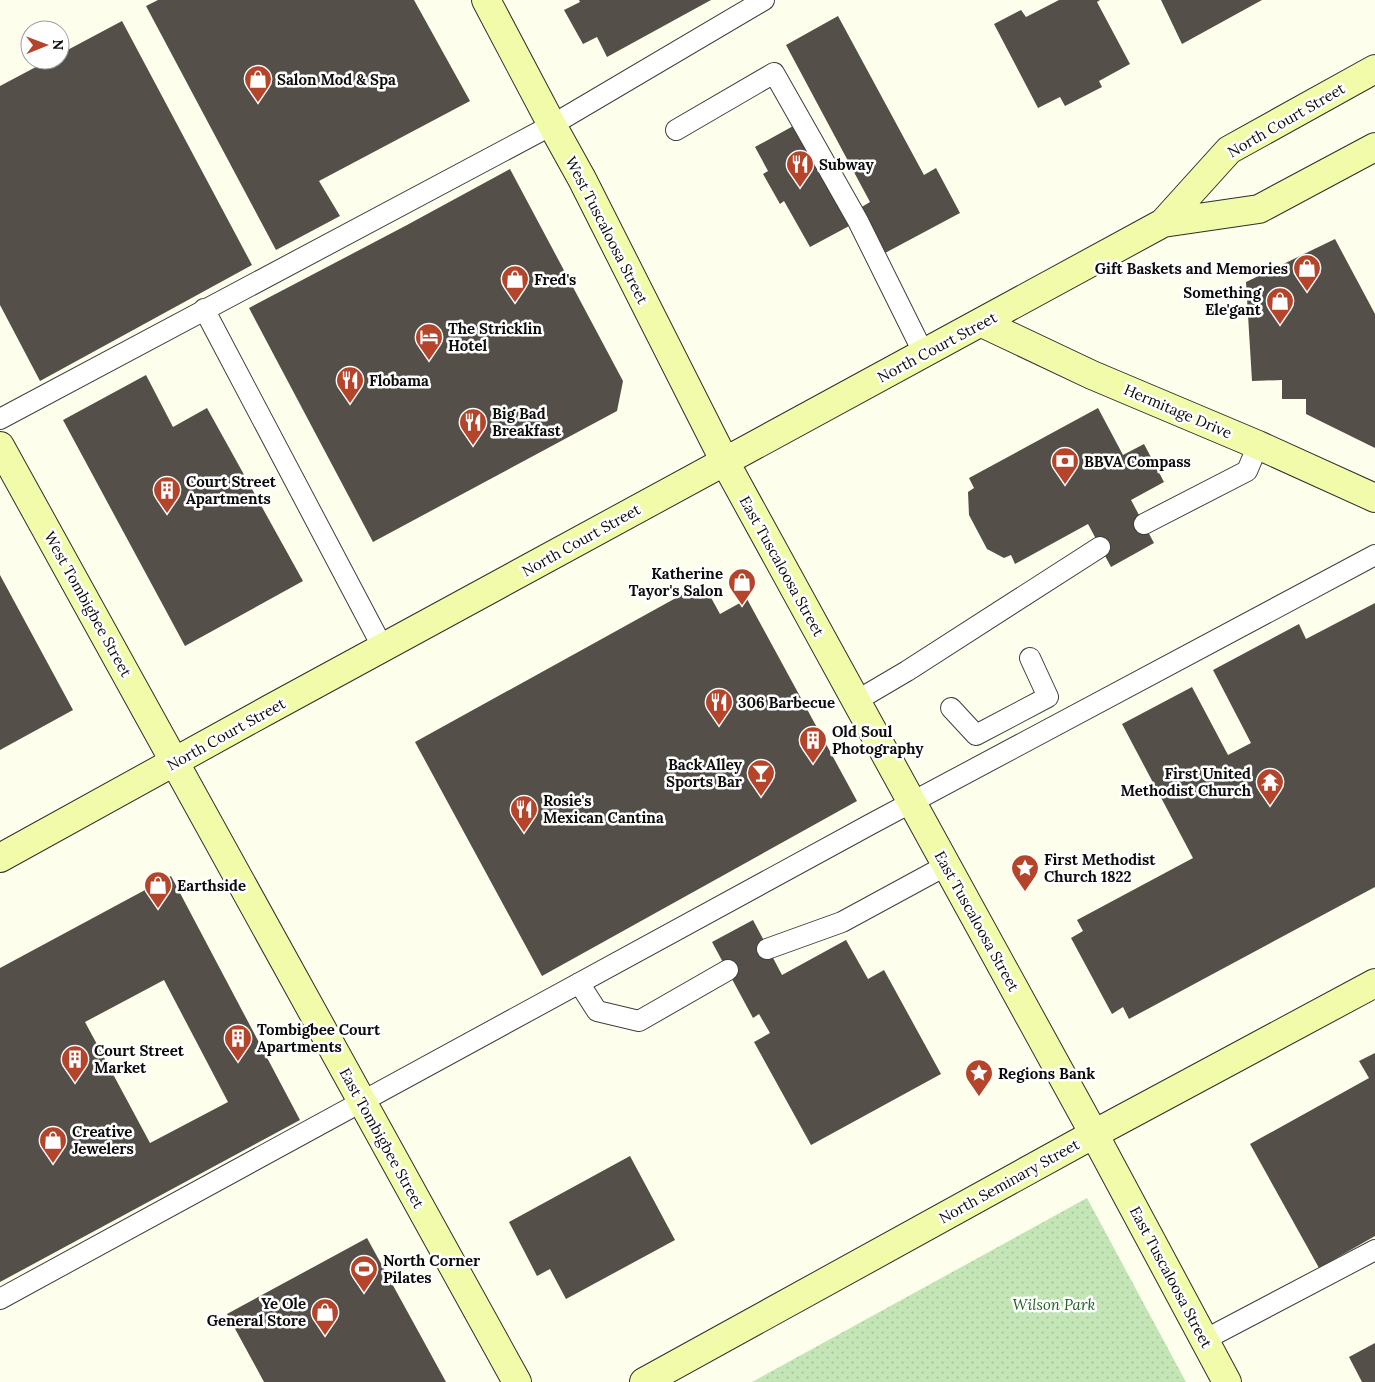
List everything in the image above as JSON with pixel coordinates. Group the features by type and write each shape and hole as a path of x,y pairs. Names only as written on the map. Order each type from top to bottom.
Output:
{"street":[{"name":"West Tuscaloosa Street","path":"486,0 582,179 725,462"},
{"name":"North Court Street","path":"0,858 1163,224 1229,150 1375,69"},
{"name":"North Court Street","path":"1163,224 1259,209 1375,147"},
{"name":"Hermitage Drive","path":"982,323 1092,375 1258,445 1375,498"},
{"name":"West Tombigbee Street","path":"0,446 175,762"},
{"name":"East Tuscaloosa Street","path":"725,462 1094,1134 1227,1382"},
{"name":"East Tombigbee Street","path":"175,762 517,1382"},
{"name":"North Seminary Street","path":"644,1382 1094,1134 1375,983"}],"lane":[{"path":"0,419 552,125 764,0"},
{"path":"676,130 774,72 858,220 924,354"},
{"path":"204,309 383,648"},
{"path":"1144,524 1247,471 1258,445"},
{"path":"856,700 907,671 1100,547"},
{"path":"0,1299 912,802 1375,555"},
{"path":"951,708 976,735 1048,697 1030,658"},
{"path":"767,949 842,922 946,865"},
{"path":"579,983 597,1011 639,1021 728,970"},
{"path":"1204,1340 1375,1250"}],"green space":[{"name":"Wilson Park","path":"1087,1198 1186,1382 752,1382"}],"building":[{"path":"158,0 414,0 470,101 319,181 340,216 276,250 146,6"},
{"path":"579,0 711,0 607,57 597,37 583,44 564,10 580,2"},
{"path":"1059,0 1100,0 1097,2 1130,64 1099,81 1102,87 1065,106 1060,97 1038,108 994,24 1021,10 1026,17"},
{"path":"1161,0 1262,0 1182,44"},
{"path":"838,16 924,175 936,168 960,213 885,253 860,208 870,202 786,45"},
{"path":"122,21 252,265 40,381 0,305 0,86 30,70 70,70 70,49"},
{"name":"Subway","path":"795,125 851,225 810,247 784,201 780,204 763,174 768,171 755,147"},
{"path":"510,169 623,381 617,411 373,542 249,308"},
{"path":"1335,239 1375,314 1375,448 1306,414 1306,399 1282,399 1282,380 1252,381 1246,282"},
{"name":"Court Street Apartments","path":"146,375 173,427 207,408 303,581 185,646 63,420"},
{"name":"BBVA Compass","path":"1098,408 1123,455 1144,444 1164,482 1131,500 1154,543 1111,567 1088,524 1015,564 1011,555 1004,558 987,549 969,515 968,492 974,488 969,478"},
{"path":"0,575 73,710 0,750"},
{"path":"703,583 720,614 747,599 857,801 542,976 415,742"},
{"name":"First United Methodist Church","path":"1375,603 1375,887 1129,1019 1123,1007 1112,1014 1071,938 1083,931 1077,920 1193,858 1122,724 1192,687 1228,755 1251,743 1213,670 1299,624 1306,639"},
{"path":"171,876 300,1120 0,1282 0,968","holes":["164,980 228,1102 150,1143 85,1022"]},
{"path":"753,920 782,975 846,940 868,979 884,970 941,1074 811,1145 754,1042 770,1033 759,1014 753,1018 712,942"},
{"path":"1375,1053 1375,1236 1319,1268 1250,1144 1369,1078 1359,1061"},
{"path":"630,1156 675,1240 566,1299 550,1269 537,1276 509,1222"},
{"path":"367,1238 446,1382 264,1382 227,1314"},
{"path":"1375,1343 1375,1382 1362,1382 1349,1357"}],"place":[{"name":"Salon Mod & Spa","path":"258,103"},
{"name":"Subway","path":"800,188"},
{"name":"Gift Baskets and Memories","path":"1307,292"},
{"name":"Fred's","path":"515,303"},
{"name":"Something Ele'gant","path":"1280,325"},
{"name":"The Stricklin Hotel","path":"429,361"},
{"name":"Flobama","path":"350,404"},
{"name":"Big Bad Breakfast","path":"473,446"},
{"name":"BBVA Compass","path":"1065,485"},
{"name":"Court Street Apartments","path":"167,514"},
{"name":"Katherine Tayor's Salon","path":"742,606"},
{"name":"306 Barbecue","path":"719,726"},
{"name":"Old Soul Photography","path":"813,764"},
{"name":"Back Alley Sports Bar","path":"761,797"},
{"name":"First United Methodist Church","path":"1270,806"},
{"name":"Rosie's Mexican Cantina","path":"524,833"},
{"name":"First Methodist Church 1822","path":"1025,892"},
{"name":"Earthside","path":"158,909"},
{"name":"Tombigbee Court Apartments","path":"238,1062"},
{"name":"Court Street Market","path":"75,1083"},
{"name":"Regions Bank","path":"979,1097"},
{"name":"Creative Jewelers","path":"53,1164"},
{"name":"North Corner Pilates","path":"364,1293"},
{"name":"Ye Ole General Store","path":"325,1336"}]}
